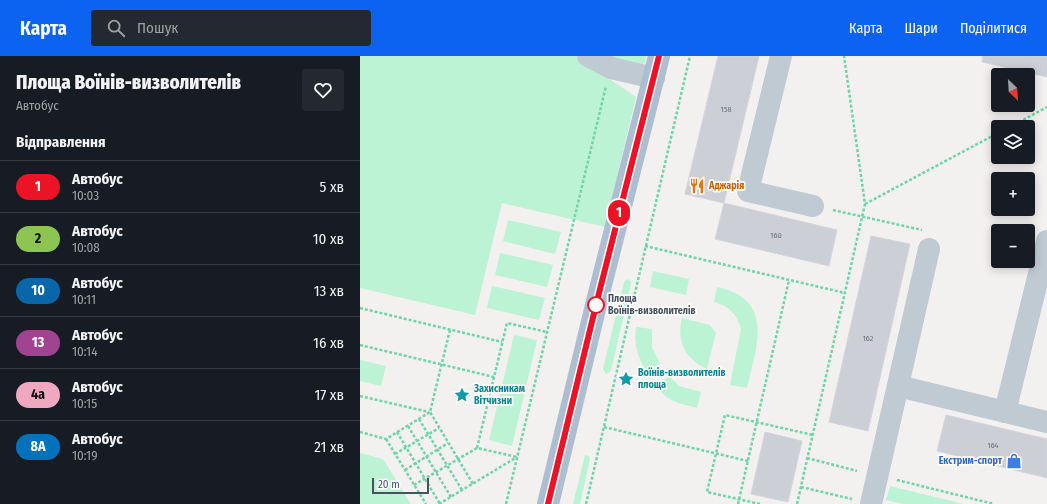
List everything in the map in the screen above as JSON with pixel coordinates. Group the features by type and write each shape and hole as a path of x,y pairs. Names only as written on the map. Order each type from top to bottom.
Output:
{"main road":[{"path":"548,504 596,305 659,56"}],"street":[{"path":"588,56 611,68 654,78"},
{"path":"781,56 748,191 813,206"},
{"path":"871,504 898,386 928,240"},
{"path":"1006,412 1047,241"},
{"path":"898,386 1047,422"}],"path":[{"path":"586,504 690,56"},
{"path":"797,504 865,204 844,56"},
{"path":"506,504 611,68"},
{"path":"1023,120 1047,107"},
{"path":"865,204 991,137"},
{"path":"813,206 862,217 928,240"},
{"path":"646,246 845,293"},
{"path":"738,504 789,280"},
{"path":"360,308 502,342"},
{"path":"477,448 507,323 547,332"},
{"path":"450,330 430,412 473,484"},
{"path":"360,345 494,377"},
{"path":"360,396 430,412"},
{"path":"386,439 430,412"},
{"path":"760,504 707,492 725,415 813,435"},
{"path":"419,419 462,490"},
{"path":"408,426 451,497"},
{"path":"604,427 748,462"},
{"path":"395,454 439,428"},
{"path":"360,432 386,439 426,504"},
{"path":"397,432 440,504 517,457"},
{"path":"405,470 448,443"},
{"path":"414,485 477,448 517,457"},
{"path":"808,458 994,504"},
{"path":"801,487 871,504"}],"green space":[{"path":"360,56 576,56 636,97 605,227 502,203 475,315 360,288"},
{"path":"607,56 646,56 641,80"},
{"path":"508,220 561,232 555,254 503,241"},
{"path":"500,253 553,265 547,287 495,275"},
{"path":"653,271 689,279 686,295 650,287"},
{"path":"627,279 631,281 631,284 611,371 606,374 603,369 624,282"},
{"path":"492,286 545,298 539,320 487,308"},
{"path":"717,287 735,293 748,302 755,313 758,326 757,341 747,388 730,385 741,329 732,311 714,302"},
{"path":"682,318 710,325 716,333 707,369 699,365 688,355 681,342 680,326"},
{"path":"636,327 652,329 652,347 660,363 647,372 637,350 635,339"},
{"path":"514,335 537,340 512,446 489,440"},
{"path":"360,360 386,366 381,386 360,381"},
{"path":"669,376 679,386 701,392 697,408 669,399 661,392 656,386"},
{"path":"360,453 383,459 411,504 360,504"},
{"path":"585,455 589,456 590,459 580,504 573,504"},
{"path":"890,486 964,504 903,504 886,500"}],"building":[{"path":"718,56 759,56 724,203 685,194"},
{"path":"983,56 1047,56 1047,77 1035,74 1035,68 1008,68 982,62"},
{"path":"724,203 837,230 829,266 715,239"},
{"path":"871,236 910,244 868,431 829,422"},
{"path":"946,415 1047,439 1047,478 937,451"},
{"path":"765,432 802,441 788,502 751,494"}],"bus line":[{"name":"1","path":"548,504 596,305 659,56"}],"place":[{"name":"Аджарія","path":"697,186"},
{"name":"Площа Воїнів-визволителів","path":"596,305"},
{"name":"Воїнів-визволителів площа","path":"626,379"},
{"name":"Захисникам Вітчизни","path":"462,395"},
{"name":"Екстрим-спорт","path":"1014,461"}]}
